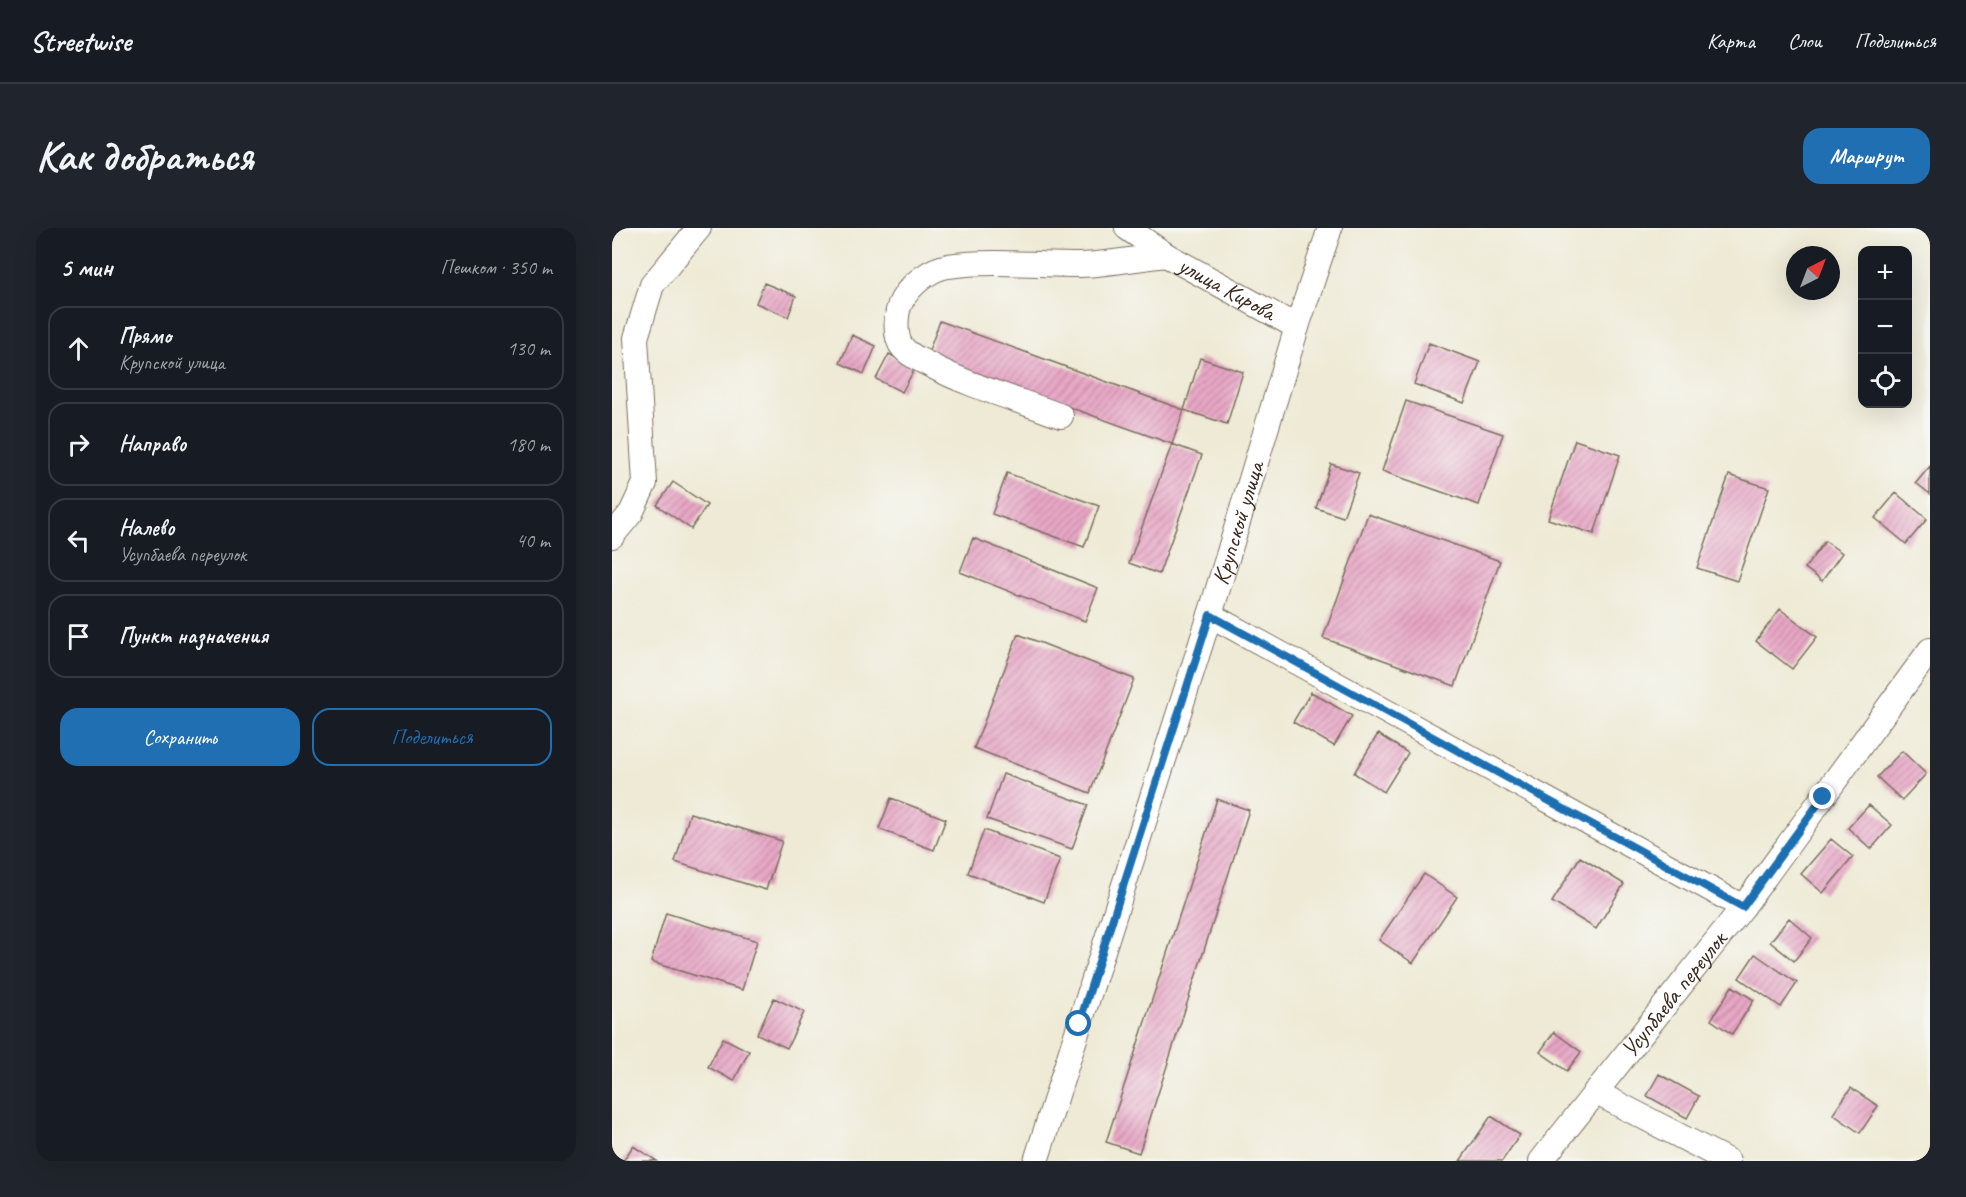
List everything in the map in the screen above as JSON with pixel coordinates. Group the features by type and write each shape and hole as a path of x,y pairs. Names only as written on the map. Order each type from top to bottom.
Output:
{"street":[{"path":"612,536 631,513 645,483 636,338 652,285 699,228"},
{"name":"улица Кирова","path":"1127,228 1166,255 1297,327"},
{"name":"Крупской улица","path":"1036,1161 1210,615 1297,327 1330,228"},
{"path":"1061,416 941,372 908,353 901,346 898,338 897,320 901,302 914,284 946,266 1012,263 1083,265 1166,255"},
{"path":"1210,615 1743,907"},
{"name":"Усупбаева переулок","path":"1542,1161 1743,907 1930,650"},
{"path":"1595,1092 1728,1161"}],"building":[{"path":"764,283 796,296 788,317 756,303"},
{"path":"940,321 1184,410 1172,444 927,356"},
{"path":"852,335 876,346 864,374 840,363"},
{"path":"1429,343 1480,362 1464,403 1414,384"},
{"path":"889,354 915,368 902,392 876,379"},
{"path":"1200,358 1243,372 1227,424 1184,410"},
{"path":"1406,401 1503,434 1479,505 1382,471"},
{"path":"1575,440 1620,455 1594,534 1548,519"},
{"path":"1172,444 1202,455 1159,574 1129,563"},
{"path":"1331,464 1359,473 1343,517 1316,508"},
{"path":"1930,466 1930,494 1916,483"},
{"path":"1007,473 1099,506 1084,547 992,514"},
{"path":"1729,475 1769,488 1737,581 1697,568"},
{"path":"673,482 707,505 691,529 657,505"},
{"path":"1896,493 1927,519 1906,544 1875,518"},
{"path":"1368,514 1500,561 1455,686 1323,638"},
{"path":"973,538 1098,588 1085,621 960,572"},
{"path":"1825,541 1842,553 1822,581 1805,568"},
{"path":"1780,609 1817,637 1792,669 1756,641"},
{"path":"1018,634 1134,679 1090,793 974,748"},
{"path":"1311,692 1352,716 1334,746 1293,722"},
{"path":"1378,734 1408,753 1384,792 1354,773"},
{"path":"1902,751 1926,774 1902,800 1877,777"},
{"path":"1003,774 1088,805 1072,849 987,819"},
{"path":"891,798 946,819 934,850 879,829"},
{"path":"1217,799 1249,810 1139,1153 1106,1142"},
{"path":"1869,805 1892,825 1871,849 1848,828"},
{"path":"690,813 782,841 766,890 675,862"},
{"path":"984,830 1060,859 1044,902 968,873"},
{"path":"1831,839 1853,857 1823,893 1801,874"},
{"path":"1580,857 1624,884 1596,929 1552,902"},
{"path":"1424,874 1457,897 1413,963 1379,940"},
{"path":"666,913 757,941 742,990 651,962"},
{"path":"1789,918 1812,938 1794,961 1770,942"},
{"path":"1755,954 1797,983 1781,1007 1739,978"},
{"path":"1732,986 1754,1000 1732,1034 1711,1020"},
{"path":"774,998 804,1012 787,1048 757,1034"},
{"path":"1554,1032 1581,1052 1567,1071 1540,1052"},
{"path":"723,1038 749,1051 734,1081 708,1067"},
{"path":"1659,1074 1699,1096 1687,1118 1647,1096"},
{"path":"1851,1088 1878,1106 1860,1133 1833,1114"},
{"path":"1491,1116 1520,1135 1502,1161 1460,1161"},
{"path":"633,1146 657,1161 623,1161"}],"route":[{"path":"1079,1024 1210,615 1743,907 1823,797"}]}
